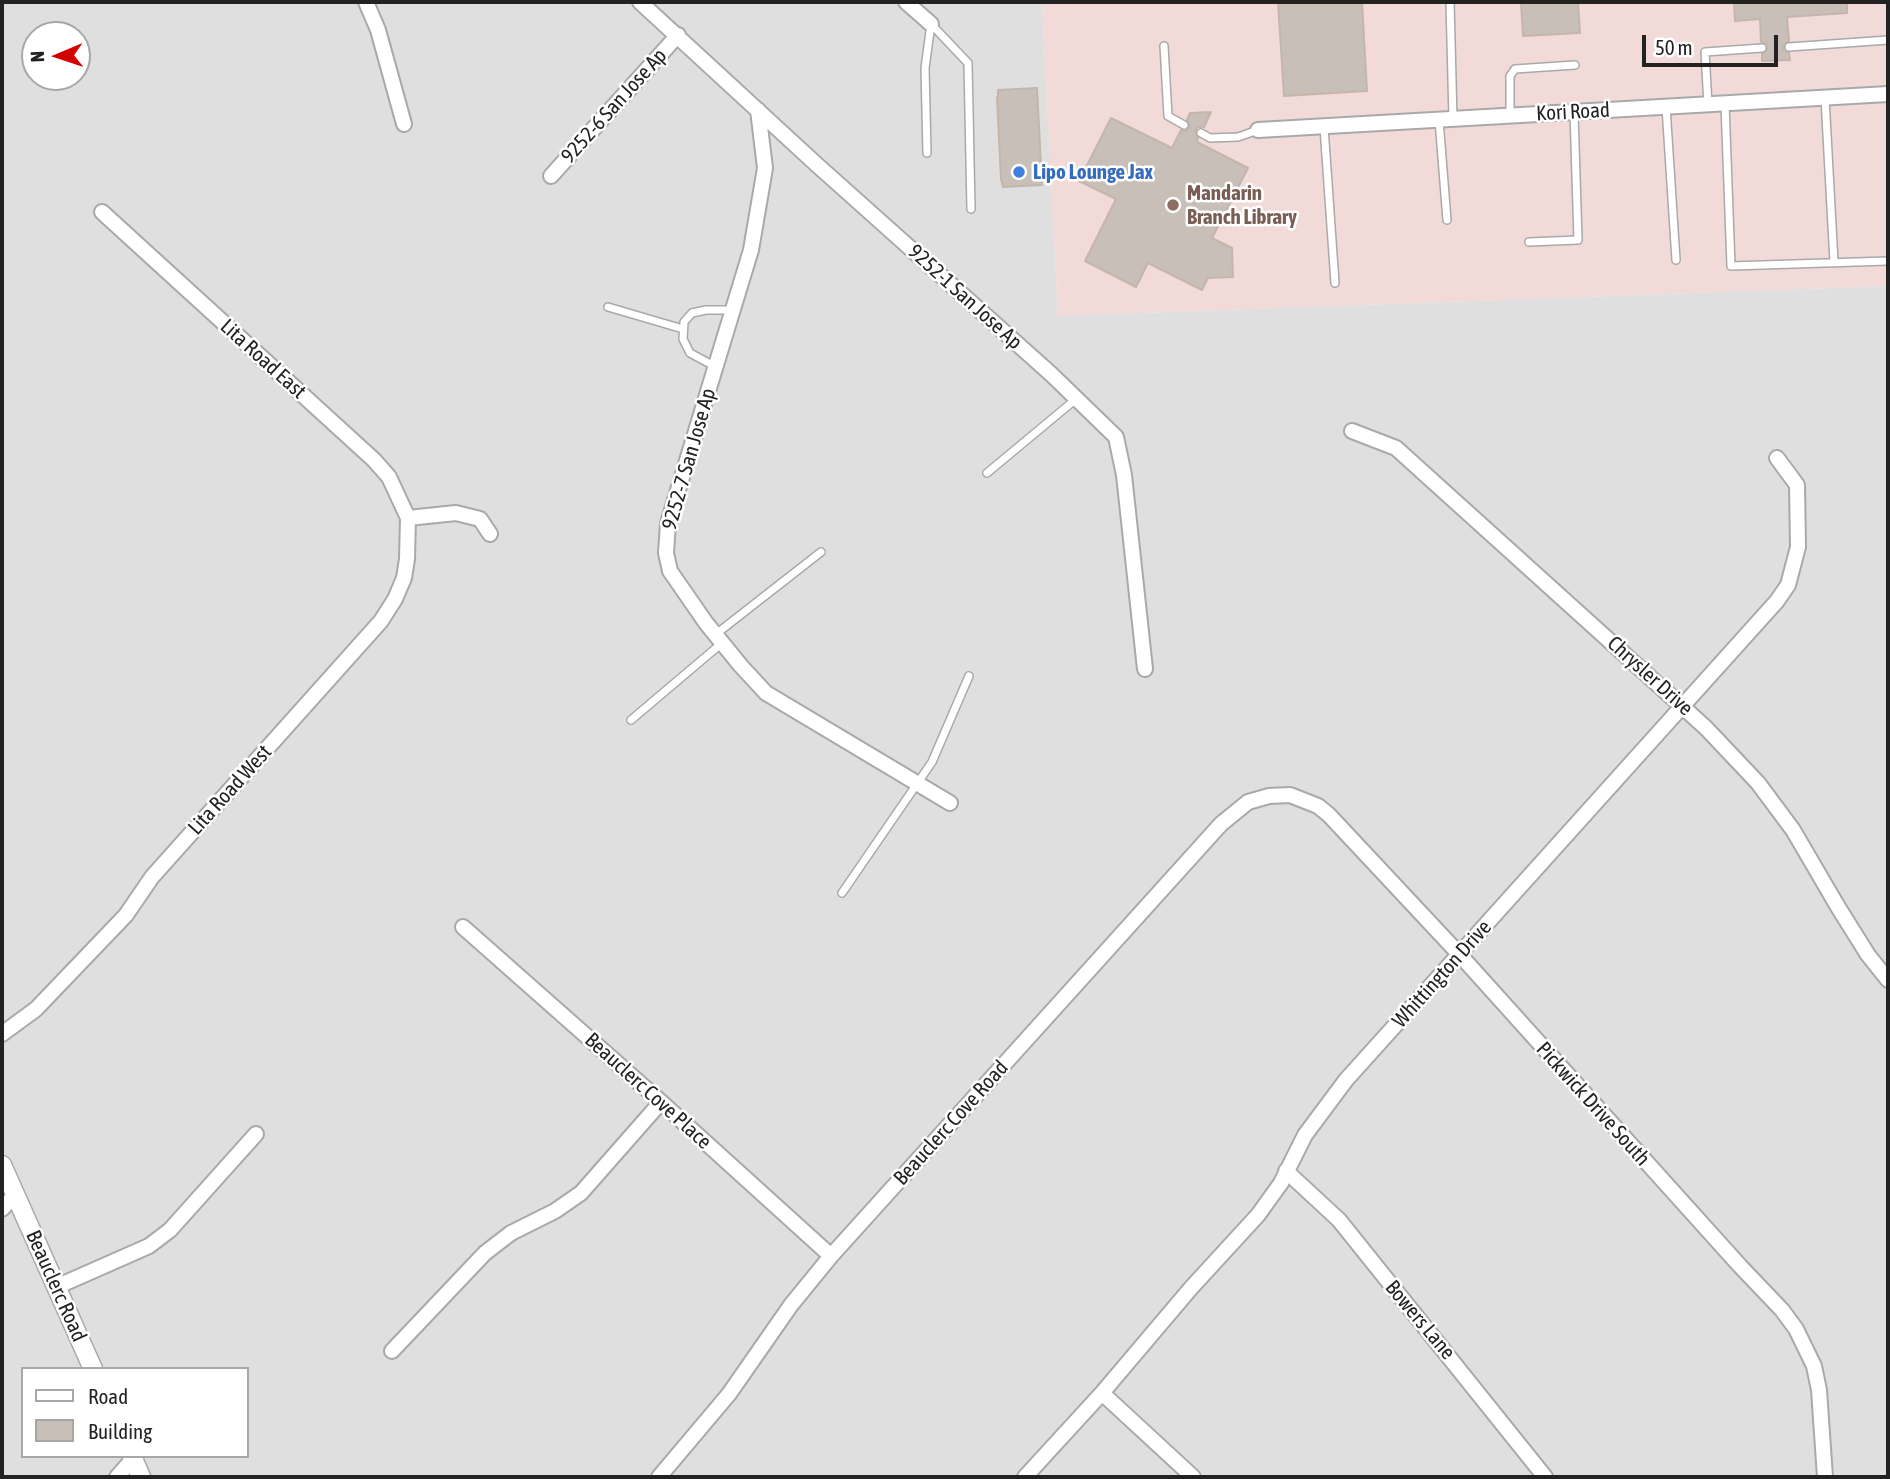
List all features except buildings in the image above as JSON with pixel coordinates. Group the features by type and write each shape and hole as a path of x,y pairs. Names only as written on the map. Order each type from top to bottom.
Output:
{"street":[{"path":"366,2 379,30 404,124"},
{"name":"9252-1 San Jose Ap","path":"640,2 1116,437 1120,448 1144,668"},
{"path":"906,2 931,24"},
{"name":"9252-6 San Jose Ap","path":"551,176 678,35"},
{"name":"Kori Road","path":"1258,130 1888,94"},
{"name":"9252-7 San Jose Ap","path":"758,110 765,168 751,250 668,523 666,553 675,581 718,639 766,694 950,803"},
{"name":"Lita Road East","path":"102,212 374,460 389,477 408,518"},
{"name":"Chrysler Drive","path":"1352,431 1396,448 1682,706 1758,783 1793,830 1868,955 1888,980"},
{"name":"Whittington Drive","path":"1025,1477 1258,1215 1305,1135 1346,1080 1777,601 1788,585 1798,547 1797,485 1776,458"},
{"path":"408,518 456,513 480,519 490,534"},
{"name":"Lita Road West","path":"2,1034 36,1009 126,915 152,877 381,621 404,578 408,518"},
{"name":"Pickwick Drive South","path":"1269,796 1290,796 1318,806 1460,955 1740,1266 1783,1310 1796,1329 1814,1366 1819,1390 1825,1477"},
{"name":"Beauclerc Cove Road","path":"659,1477 729,1394 791,1305 831,1256 1221,824 1248,802 1269,796"},
{"name":"Beauclerc Cove Place","path":"463,927 831,1256"},
{"path":"392,1351 485,1253 511,1233 555,1211 581,1193 661,1102"},
{"path":"56,1287 149,1246 160,1238 256,1134"},
{"name":"Beauclerc Road","path":"2,1165 92,1367"},
{"name":"Bowers Lane","path":"1286,1171 1339,1220 1545,1477"},
{"path":"2,1209 15,1195"},
{"path":"1102,1393 1193,1477"},
{"path":"117,1477 132,1458 141,1477"}],"lane":[{"path":"1447,220 1446,120 1450,2"},
{"path":"927,153 925,68 931,24"},
{"path":"931,24 968,63 971,209"},
{"path":"1789,47 1888,40"},
{"path":"1164,46 1168,116 1184,125"},
{"path":"1709,104 1705,52 1762,48"},
{"path":"1510,116 1510,76 1516,69 1575,65"},
{"path":"1825,98 1834,262"},
{"path":"1725,104 1731,266 1888,261"},
{"path":"1666,107 1676,260"},
{"path":"1529,242 1578,240 1574,112"},
{"path":"1324,127 1335,283"},
{"path":"1201,133 1210,138 1238,137 1258,130"},
{"path":"608,307 683,329"},
{"path":"716,367 690,353 683,338 683,329 687,317 692,313 733,310"},
{"path":"987,473 1076,399"},
{"path":"631,720 718,639 821,552"},
{"path":"842,893 918,784 942,743 969,677"}],"shaded area":[{"path":"2,2 1042,2 1058,316 1888,286 1888,1477 2,1477"},
{"path":"1042,2 1888,2 1888,286 1058,316"}],"place":[{"name":"Lipo Lounge Jax","path":"1019,172"},
{"name":"Mandarin Branch Library","path":"1173,205"}]}
